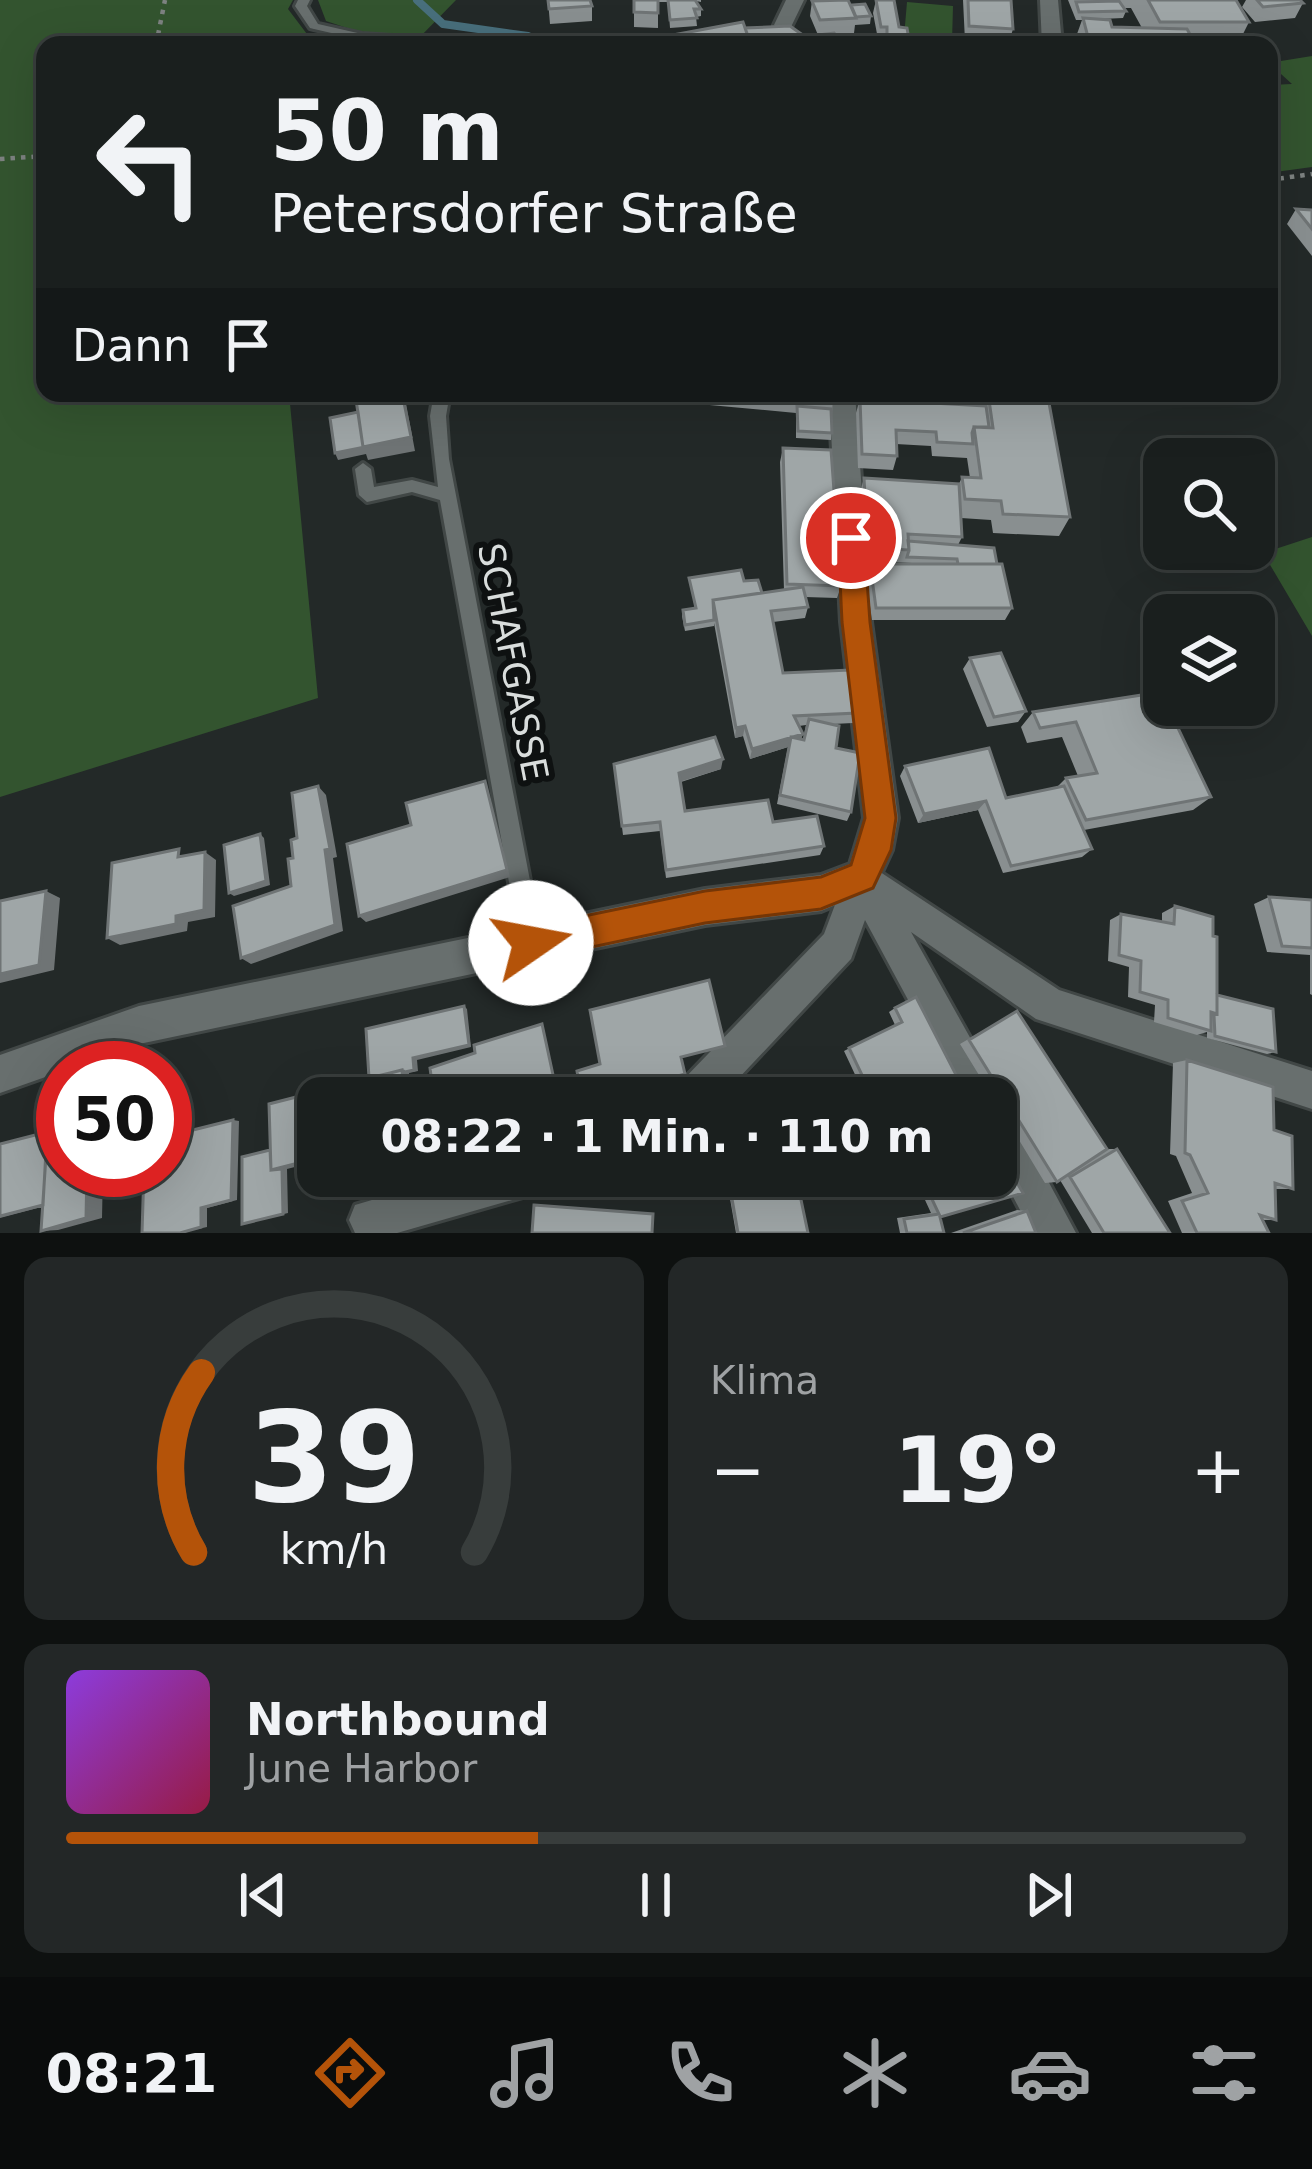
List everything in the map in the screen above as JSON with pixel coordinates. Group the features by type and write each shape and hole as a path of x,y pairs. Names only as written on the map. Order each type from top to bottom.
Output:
{"main road":[{"path":"787,36 772,27 795,0"},
{"path":"1049,0 1051,36"},
{"path":"712,1077 838,946 875,850 881,818 856,622 843,402"},
{"path":"0,1075 139,1025 705,907 821,893 862,877"},
{"path":"862,877 1049,1006 1312,1090"},
{"path":"862,877 971,1077"},
{"path":"1017,1163 1055,1233"},
{"path":"369,1227 461,1197"}],"lane":[{"path":"304,0 302,7 314,26 358,36"},
{"name":"SCHAFGASSE","path":"440,402 448,496 531,943"},
{"path":"363,469 367,495 412,486 448,496"}],"path":[{"path":"158,36 165,0"},
{"path":"0,159 36,157"},
{"path":"1278,179 1312,175"}],"green space":[{"path":"0,0 293,0 288,9 308,36 36,36 36,402 290,402 318,698 0,797"},
{"path":"318,0 456,0 421,36 356,31 326,21"},
{"path":"907,2 953,6 952,36 904,36"},
{"path":"1312,56 1312,167 1278,172 1278,85 1292,84 1278,71 1278,62"},
{"path":"1312,537 1312,636 1273,570 1275,549"}],"building":[{"path":"548,0 590,0 592,6 549,9"},
{"path":"634,0 658,0 658,13 634,12"},
{"path":"668,0 695,0 701,9 694,9 697,18 670,20"},
{"path":"848,0 856,18 820,20 812,1"},
{"path":"876,0 894,0 899,27 907,28 908,36 887,36 887,27 881,27"},
{"path":"968,0 1011,0 1013,29 969,26"},
{"path":"1148,0 1236,0 1249,22 1160,22"},
{"path":"1257,0 1300,0 1303,3 1263,7"},
{"path":"1119,1 1126,11 1079,12 1076,2"},
{"path":"865,4 871,16 856,17 851,5"},
{"path":"1083,18 1110,20 1112,27 1187,29 1191,36 1088,36"},
{"path":"743,22 748,36 668,36"},
{"path":"790,26 804,36 748,36 745,28"},
{"path":"1296,209 1312,210 1312,229"},
{"path":"356,402 404,402 411,437 363,447"},
{"path":"860,402 986,406 989,427 974,427 973,444 937,442 936,432 896,430 897,456 862,454"},
{"path":"989,402 1049,403 1070,517 1003,514 1001,501 965,499 962,477 981,478 974,427 993,428"},
{"path":"797,406 831,409 832,433 798,431"},
{"path":"358,412 365,447 335,453 330,418"},
{"path":"783,448 831,450 841,586 787,584"},
{"path":"864,478 959,484 962,537 908,534 909,550 868,548"},
{"path":"908,541 994,548 997,564 907,557"},
{"path":"870,564 1002,564 1012,608 876,608"},
{"path":"741,570 744,581 758,580 762,593 713,600 714,620 685,625 683,610 696,608 689,578"},
{"path":"803,587 808,607 771,611 783,673 850,670 857,713 794,716 803,734 752,749 745,726 736,728 713,600"},
{"path":"1001,653 1026,711 994,717 970,658"},
{"path":"1143,695 1143,726 1177,726 1211,797 1086,820 1066,778 1097,773 1076,722 1040,728 1033,712"},
{"path":"809,719 839,726 836,748 860,753 851,812 780,795 791,737 804,740"},
{"path":"715,737 723,759 679,773 685,811 768,800 773,822 817,816 824,846 666,870 660,822 622,826 614,764"},
{"path":"989,748 1006,798 1064,786 1092,849 1011,866 986,801 924,814 905,766"},
{"path":"485,781 507,870 359,916 347,844 411,825 406,803"},
{"path":"318,786 330,849 325,850 335,925 241,958 233,906 291,886 288,859 293,858 291,840 297,838 292,793"},
{"path":"260,834 266,881 229,893 224,845"},
{"path":"179,849 178,857 205,852 204,910 176,916 176,924 107,938 112,863"},
{"path":"46,891 39,965 0,974 0,901"},
{"path":"1269,897 1312,900 1312,948 1282,946"},
{"path":"1175,906 1213,917 1217,1014 1211,1012 1211,1031 1168,1018 1168,1000 1140,992 1141,961 1119,955 1121,914 1174,924"},
{"path":"709,980 725,1046 681,1057 685,1074 674,1077 578,1077 577,1071 600,1064 590,1010"},
{"path":"1217,995 1273,1009 1276,1052 1215,1036"},
{"path":"916,997 957,1077 863,1077 849,1048 902,1022 895,1008"},
{"path":"464,1006 469,1045 413,1058 414,1070 369,1077 366,1029"},
{"path":"1017,1011 1107,1149 1057,1182 1017,1117 1017,1077 992,1077 969,1040"},
{"path":"542,1024 553,1077 431,1077 430,1068 475,1053 474,1045"},
{"path":"1187,1060 1273,1087 1274,1130 1292,1136 1293,1189 1275,1183 1276,1220 1260,1215 1269,1233 1197,1233 1182,1201 1208,1193 1185,1153"},
{"path":"402,1070 402,1077 375,1077"},
{"path":"297,1097 297,1163 271,1170 269,1104"},
{"path":"233,1120 231,1200 201,1208 201,1227 180,1233 142,1233 143,1197 192,1197 192,1130"},
{"path":"36,1135 36,1197 43,1197 43,1205 0,1216 0,1144"},
{"path":"1117,1149 1170,1233 1104,1233 1070,1177"},
{"path":"270,1150 271,1170 282,1169 283,1214 242,1224 242,1157"},
{"path":"43,1197 86,1197 86,1218 41,1231"},
{"path":"732,1197 800,1197 808,1233 738,1233"},
{"path":"931,1197 1009,1197 940,1217 944,1233 907,1233 904,1219 939,1214"},
{"path":"534,1205 653,1214 652,1233 532,1233"},
{"path":"1027,1211 1036,1233 963,1233"}],"waterway":[{"path":"417,0 443,24 528,36"}],"route":[{"path":"531,943 705,907 821,893 862,877 875,850 881,818 856,622 851,538"}]}
